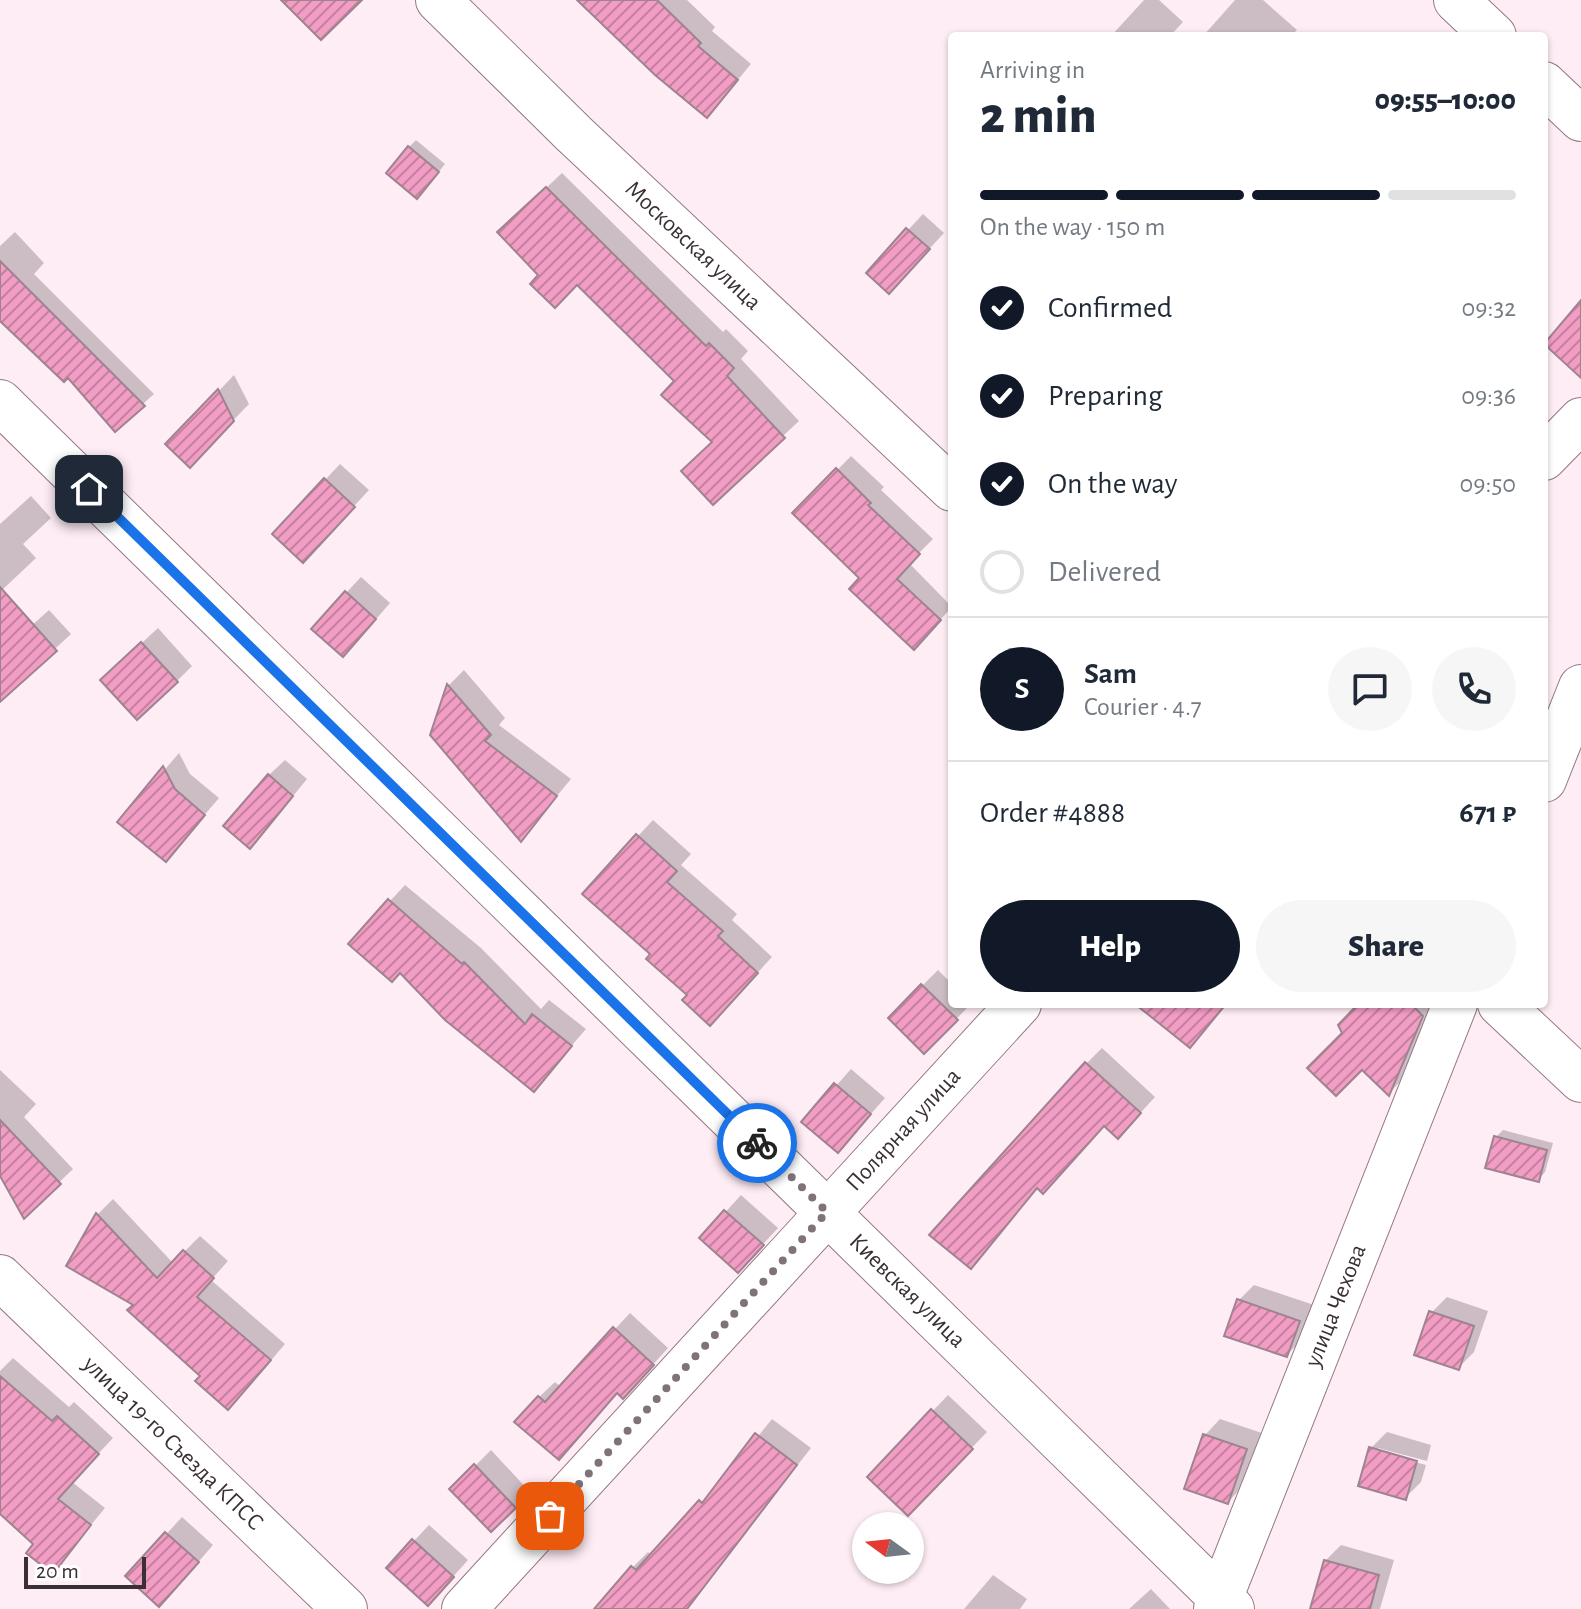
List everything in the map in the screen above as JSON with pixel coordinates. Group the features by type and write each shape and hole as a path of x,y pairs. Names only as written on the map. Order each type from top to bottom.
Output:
{"street":[{"name":"Московская улица","path":"438,0 574,134 948,485"},
{"path":"1456,0 1490,32"},
{"path":"1548,88 1581,119"},
{"name":"Киевская улица","path":"0,402 827,1212 1222,1605"},
{"path":"1548,454 1581,420"},
{"path":"1548,770 1581,687"},
{"name":"Полярная улица","path":"464,1609 1015,1008"},
{"name":"улица Чехова","path":"1222,1605 1453,1008"},
{"path":"1504,1008 1581,1080"},
{"name":"улица 19-го Съезда КПСС","path":"0,1277 345,1609"}],"building":[{"path":"281,0 362,0 321,40"},
{"path":"577,0 657,0 701,43 698,46 738,80 707,118 655,75"},
{"path":"408,146 439,172 417,199 386,173"},
{"path":"546,187 706,346 709,343 734,368 727,376 785,438 713,505 681,471 712,442 661,395 674,381 577,285 555,308 530,284 538,275 497,232"},
{"path":"906,228 930,249 889,294 866,273"},
{"path":"0,261 145,406 115,432 68,378 64,382 0,321"},
{"path":"1581,300 1581,378 1548,348 1548,339"},
{"path":"218,389 234,421 190,468 165,444"},
{"path":"836,468 871,503 868,505 920,554 897,579 941,620 914,650 849,589 859,578 792,513"},
{"path":"324,478 355,507 303,563 272,534"},
{"path":"0,587 57,651 0,702"},
{"path":"345,591 376,619 343,657 311,629"},
{"path":"141,642 178,682 137,720 100,680"},
{"path":"447,684 491,735 485,741 557,796 521,842 430,735"},
{"path":"163,766 175,789 205,815 166,862 117,822"},
{"path":"268,774 293,796 250,849 223,826"},
{"path":"636,834 677,871 667,882 723,931 718,936 758,973 710,1026 682,1000 687,995 646,959 650,954 582,894"},
{"path":"388,899 462,964 464,962 525,1024 532,1014 572,1046 534,1092 445,1020 400,973 392,982 348,944"},
{"path":"921,984 958,1020 924,1054 888,1018"},
{"path":"1140,1008 1223,1008 1190,1048"},
{"path":"1354,1008 1415,1008 1423,1016 1389,1096 1362,1070 1336,1096 1307,1068 1342,1033 1338,1025"},
{"path":"1085,1062 1141,1113 1118,1139 1104,1126 1043,1194 1037,1188 971,1269 929,1235"},
{"path":"834,1083 871,1114 838,1153 801,1122"},
{"path":"0,1120 61,1184 24,1219 0,1176"},
{"path":"1494,1136 1547,1150 1539,1182 1485,1168"},
{"path":"724,1210 764,1245 738,1273 699,1238"},
{"path":"96,1213 157,1278 183,1250 214,1278 197,1297 271,1360 228,1410 195,1381 200,1376 127,1310 133,1305 66,1266"},
{"path":"1237,1299 1300,1321 1287,1357 1224,1336"},
{"path":"1429,1311 1474,1326 1459,1370 1414,1355"},
{"path":"613,1327 654,1365 623,1399 617,1393 559,1460 514,1422 538,1396 545,1402"},
{"path":"0,1376 52,1421 57,1416 99,1454 58,1499 91,1525 53,1574 26,1553 33,1544 0,1514"},
{"path":"931,1409 973,1449 912,1512 904,1512 867,1477"},
{"path":"755,1433 797,1465 687,1609 594,1609 631,1566 636,1570 699,1500 702,1503"},
{"path":"1203,1434 1247,1449 1228,1504 1184,1489"},
{"path":"1369,1447 1417,1461 1406,1500 1358,1486"},
{"path":"474,1464 516,1508 491,1532 449,1489"},
{"path":"165,1532 199,1562 159,1607 125,1576"},
{"path":"412,1539 454,1577 428,1606 386,1568"},
{"path":"1324,1560 1379,1575 1370,1609 1310,1609"}],"way so far":[{"path":"550,1516 827,1212 757,1143"}],"route":[{"path":"89,489 757,1143"}]}
